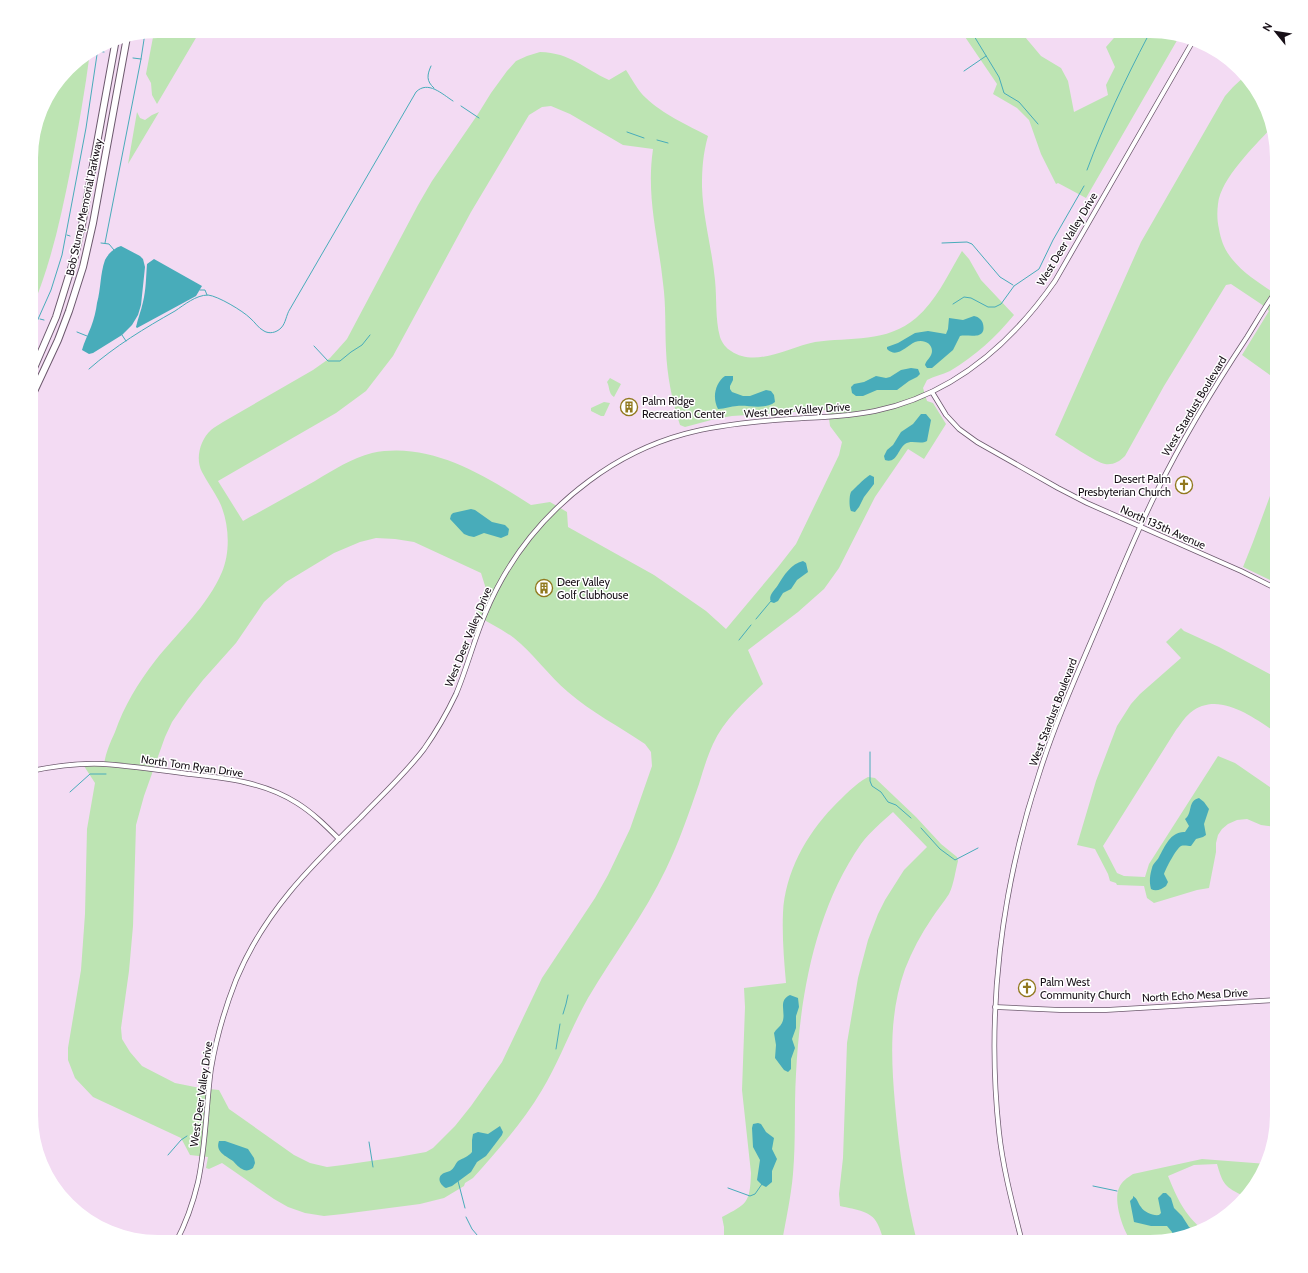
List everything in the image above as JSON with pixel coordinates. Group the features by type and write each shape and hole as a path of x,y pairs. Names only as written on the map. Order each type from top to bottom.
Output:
{"highway":[{"name":"Bob Stump Memorial Parkway","path":"38,384 61,333 87,252 126,42"},
{"name":"Bob Stump Memorial Parkway","path":"38,359 56,317 74,262 115,46"}],"street":[{"name":"West Deer Valley Drive","path":"179,1235 189,1212 198,1180 212,1067 223,1016 237,978 257,939 283,899 301,877 394,783 424,749 444,718 455,694 484,616 495,591 511,563 540,526 578,489 599,474 638,451 666,440 694,431 745,422 854,415 908,402 932,392 961,376 990,354 1017,328 1055,281 1190,45"},
{"name":"West Stardust Boulevard","path":"1020,1235 1008,1184 999,1134 994,1072 995,1007 999,956 1010,889 1027,813 1038,775 1066,698 1161,482 1194,420 1270,301"},
{"name":"North 135th Avenue","path":"932,392 946,416 969,437 1058,488 1087,503 1241,571 1270,586"},
{"name":"North Tom Ryan Drive","path":"38,770 49,767 86,763 103,764 219,777 252,784 275,792 297,803 318,818 339,839"},
{"name":"North Echo Mesa Drive","path":"995,1007 1060,1010 1106,1010 1270,1000"}],"green space":[{"path":"153,38 196,38 157,104 152,95 151,83 146,74"},
{"path":"966,38 1026,38 1041,56 1061,68 1068,81 1074,112 1108,95 1106,85 1115,67 1106,47 1114,38 1158,38 1177,41 1086,198 1058,183 1056,184 1041,154 1029,120 1017,108 993,94 997,84"},
{"path":"540,52 560,55 569,58 609,80 626,70 640,92 652,104 708,136 703,167 703,199 714,268 718,330 722,341 731,351 741,356 762,357 815,342 868,338 893,332 916,318 930,303 942,286 962,251 969,259 981,280 1014,315 1000,331 968,359 950,371 927,380 923,388 927,401 933,403 946,424 924,459 908,449 875,497 839,568 824,589 798,612 748,650 763,684 735,712 718,735 709,754 680,838 657,886 639,918 588,998 542,1090 510,1136 473,1178 465,1183 464,1186 444,1198 420,1204 343,1214 324,1216 305,1213 288,1207 274,1199 222,1163 209,1169 206,1168 208,1157 190,1155 181,1138 93,1097 75,1078 68,1060 68,1048 81,970 85,914 87,829 95,783 84,766 104,766 105,757 119,722 137,686 155,661 192,619 208,597 216,585 225,564 228,536 225,518 219,501 204,476 199,461 201,444 207,434 215,427 313,370 330,358 347,339 432,181 507,71 516,61","holes":["551,106 570,114 623,145 653,149 651,167 652,200 664,291 667,369 672,397 680,425 685,427 732,416 826,410 828,411 830,426 842,442 839,455 796,544 726,629 706,611 654,575 568,527 567,512 550,502 531,505 475,472 456,463 435,456 415,452 394,451 365,455 343,465 243,521 218,481 336,413 366,391 393,356 471,212 529,115 542,107","376,538 414,542 481,573 486,589 475,614 514,638 561,686 577,699 645,744 651,752 652,766 630,829 608,875 595,898 542,978 502,1062 455,1126 433,1148 426,1152 327,1167 310,1163 294,1155 229,1109 219,1090 175,1083 142,1066 130,1052 122,1039 121,1028 129,971 133,926 136,825 144,796 165,737 172,722 203,680 236,643 264,602 286,582 334,553 360,542"]},
{"path":"89,60 84,96 67,186 50,258 38,293 38,150 42,127 50,105 63,85"},
{"path":"1241,80 1250,91 1261,112 1267,132 1239,163 1225,184 1220,194 1218,204 1218,223 1223,244 1232,259 1247,274 1270,290 1270,375 1242,355 1269,311 1231,284 1226,285 1164,386 1125,456 1113,463 1101,463 1055,435 1141,242 1225,96"},
{"path":"137,112 140,118 145,120 159,112 128,164"},
{"path":"610,378 621,384 614,397 611,394 607,382"},
{"path":"604,402 610,403 604,416 591,411 591,408"},
{"path":"1270,496 1270,580 1243,567"},
{"path":"1181,628 1184,631 1219,647 1270,674 1270,728 1235,708 1223,705 1212,704 1201,707 1190,713 1176,730 1103,846 1117,873 1124,876 1145,877 1149,864 1218,756 1235,763 1270,787 1270,826 1261,825 1247,819 1237,820 1228,824 1218,835 1209,888 1197,890 1154,903 1147,898 1144,886 1117,885 1116,883 1110,881 1095,849 1077,845 1096,781 1117,726 1131,704 1140,694 1181,658 1166,642"},
{"path":"868,777 875,778 916,817 941,844 957,857 958,861 951,890 924,930 905,969 896,1003 892,1036 897,1122 906,1191 915,1235 882,1235 873,1217 858,1210 840,1206 839,1194 843,1158 847,1043 858,978 868,940 885,900 904,870 927,847 893,812 876,827 861,844 845,870 821,925 813,954 801,1014 795,1086 793,1174 783,1235 724,1235 722,1217 742,1205 746,1201 750,1191 751,1173 742,1090 745,1007 744,988 786,983 783,913 788,884 793,869 806,842 823,818 850,790"},
{"path":"1202,1159 1260,1163 1250,1182 1240,1194 1223,1181 1217,1164 1194,1165 1168,1176 1186,1212 1197,1225 1166,1234 1128,1235 1125,1231 1118,1208 1117,1193 1123,1182 1133,1174"}],"water":[{"path":"121,246 143,259 145,267 141,305 138,315 132,325 122,335 89,354 82,350 95,315 103,265 110,253"},
{"path":"154,259 202,286 196,296 137,328 145,293 147,264"},
{"path":"974,316 982,321 982,333 976,336 960,336 953,350 932,368 927,368 925,365 932,351 930,345 926,342 915,342 901,351 894,353 887,349 887,347 898,343 915,333 928,331 946,334 949,318 963,320"},
{"path":"911,368 918,369 920,374 897,390 877,390 863,396 856,396 852,393 851,387 854,384 864,382 876,376 886,378 890,377 901,370"},
{"path":"725,376 733,376 730,386 732,392 743,396 750,396 766,390 771,391 774,395 775,402 762,407 732,406 718,409 715,400 716,391 719,383"},
{"path":"921,414 926,414 931,420 927,441 905,444 895,458 889,461 885,460 884,456 887,450 893,445 901,432 913,424"},
{"path":"870,475 874,477 874,484 855,512 851,511 851,492"},
{"path":"471,509 475,510 492,522 505,525 509,529 508,535 501,538 484,533 474,537 464,534 450,519 451,515 453,513"},
{"path":"803,561 806,563 808,572 797,580 791,589 783,593 778,601 774,603 771,602 771,595 785,574 791,567"},
{"path":"1199,798 1209,809 1204,824 1206,835 1196,839 1191,846 1181,846 1171,859 1164,874 1168,882 1166,886 1157,890 1151,889 1150,878 1153,865 1169,840 1180,832 1185,832 1189,826 1185,819 1189,814 1191,804"},
{"path":"790,995 798,998 799,1007 796,1016 796,1028 792,1039 795,1048 791,1059 791,1069 788,1072 784,1070 775,1058 776,1045 774,1033 782,1023 784,1015 784,1000"},
{"path":"753,1124 761,1124 766,1132 774,1138 772,1149 777,1159 772,1171 772,1182 766,1187 757,1180 760,1160 753,1147 752,1128"},
{"path":"500,1126 503,1132 502,1135 486,1156 477,1162 471,1172 452,1186 446,1188 442,1185 440,1177 444,1173 451,1170 458,1161 472,1152 473,1134 478,1132 488,1134"},
{"path":"219,1141 225,1141 248,1149 254,1158 255,1163 253,1168 250,1170 244,1170 239,1167 220,1151 218,1145"},
{"path":"1163,1193 1166,1193 1171,1198 1174,1208 1190,1228 1172,1233 1167,1226 1151,1226 1134,1222 1130,1201 1133,1196 1136,1198 1142,1209 1146,1212 1159,1215 1161,1213 1158,1198"}],"waterway":[{"path":"975,38 999,77 1004,93 1019,102 1038,124"},
{"path":"1087,170 1115,102 1147,38"},
{"path":"105,243 144,39"},
{"path":"38,319 51,290 62,255 86,128 97,55"},
{"path":"964,71 986,56"},
{"path":"133,58 141,59"},
{"path":"431,66 428,80 434,88"},
{"path":"89,369 130,338 190,301 204,295 218,298 230,304 247,315 266,332 279,330 284,324 289,311 416,92 425,87 435,89 453,101"},
{"path":"461,106 479,118"},
{"path":"627,132 644,138"},
{"path":"657,140 668,143"},
{"path":"953,304 964,297 971,298 988,307 995,307 1001,304 1014,286 1039,269 1053,240 1084,186"},
{"path":"942,243 967,242 972,244 1000,277 1013,285"},
{"path":"101,243 109,244 114,250"},
{"path":"200,290 205,290 207,295"},
{"path":"40,319 44,320"},
{"path":"77,332 87,336"},
{"path":"122,335 126,341"},
{"path":"314,346 328,361 340,361 362,345 370,335"},
{"path":"756,619 771,601"},
{"path":"739,640 751,625"},
{"path":"870,752 870,781 872,786 881,792 888,802 896,805 911,818"},
{"path":"70,792 90,774 106,774"},
{"path":"921,828 940,849 955,860 978,848"},
{"path":"563,1014 568,995"},
{"path":"556,1049 560,1024"},
{"path":"168,1155 181,1140 187,1136"},
{"path":"369,1142 373,1167"},
{"path":"458,1181 465,1208"},
{"path":"728,1188 750,1196 755,1194 762,1184"},
{"path":"1093,1186 1117,1191"},
{"path":"466,1217 477,1235"}],"place":[{"name":"Palm Ridge Recreation Center","path":"629,407"},
{"name":"Desert Palm Presbyterian Church","path":"1184,485"},
{"name":"Deer Valley Golf Clubhouse","path":"544,588"},
{"name":"Palm West Community Church","path":"1027,988"}]}
